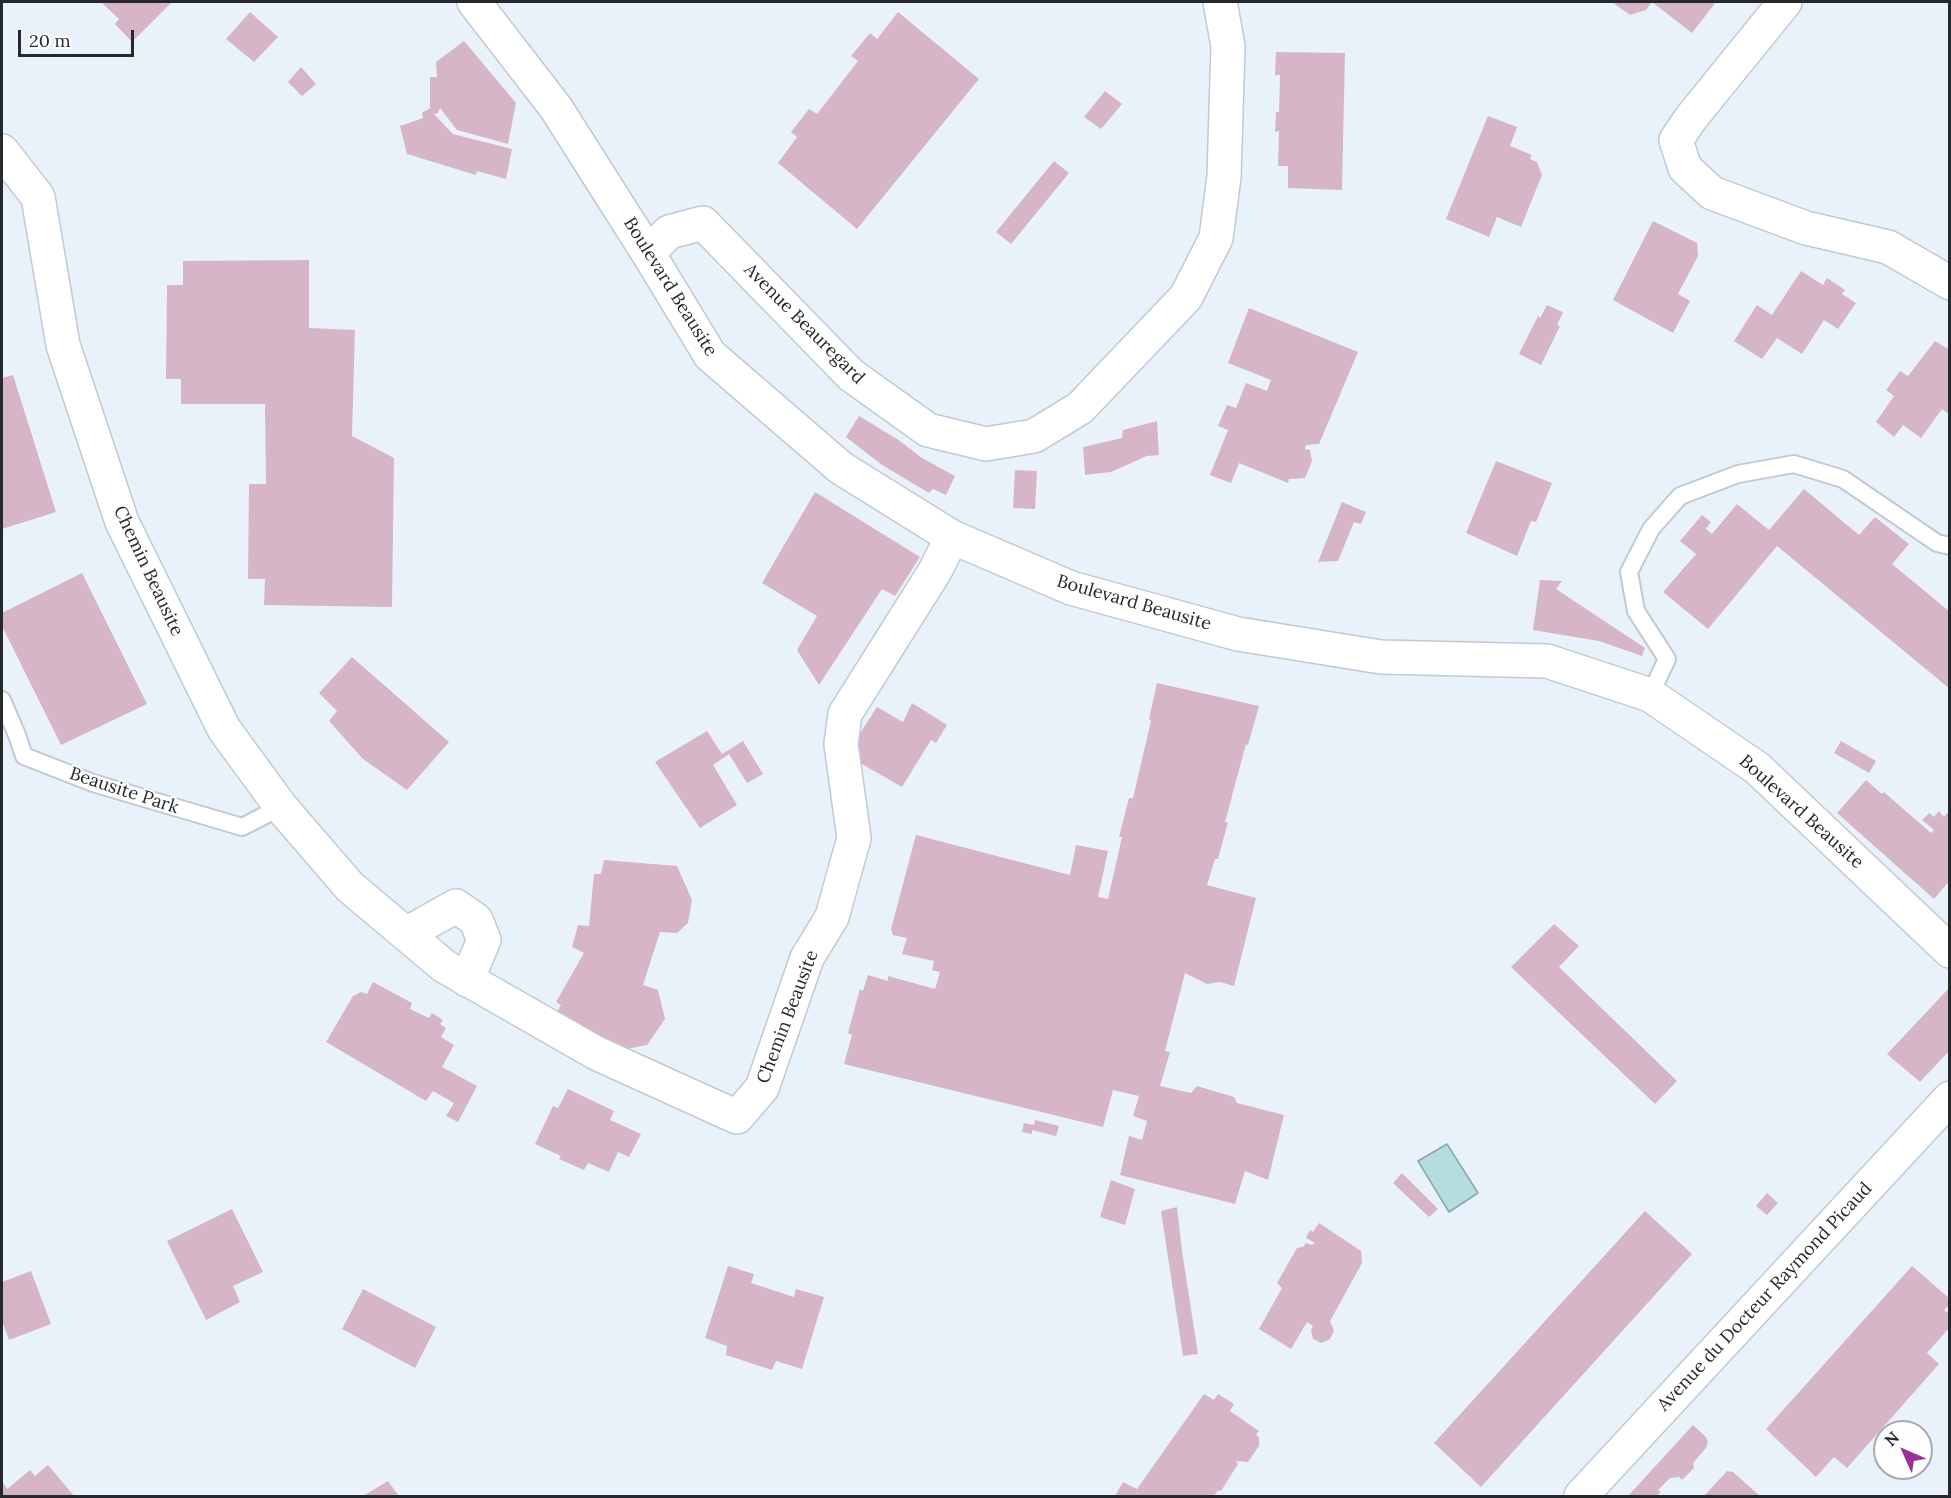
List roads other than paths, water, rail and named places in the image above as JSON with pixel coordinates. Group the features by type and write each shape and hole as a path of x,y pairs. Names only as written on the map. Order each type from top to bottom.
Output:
{"street":[{"name":"Boulevard Beausite","path":"474,2 556,108 648,252 710,355 841,468 952,537 1071,588 1238,634 1381,657 1547,661 1650,695 1757,768 1950,951"},
{"name":"Avenue Beauregard","path":"648,252 669,232 703,223 851,375 928,430 986,444 1034,436 1080,408 1186,297 1216,238 1224,177 1228,46 1220,2"},
{"path":"1785,2 1691,118 1676,140 1685,168 1712,193 1806,228 1888,247 1950,283"},
{"name":"Chemin Beausite","path":"2,151 39,197 63,345 122,522 224,729 281,807 350,887 444,966 596,1053 738,1117 762,1088 807,958 832,917 854,838 841,744 845,714 935,571 952,537"},
{"path":"406,934 456,906 476,920 484,940 467,980"},
{"name":"Avenue du Docteur Raymond Picaud","path":"1581,1497 1950,1098"}],"lane":[{"path":"1650,695 1667,659 1636,611 1629,572 1651,529 1680,496 1738,474 1794,464 1843,479 1937,543 1950,546"},
{"name":"Beausite Park","path":"2,700 24,756 93,783 242,827 281,807"}]}
